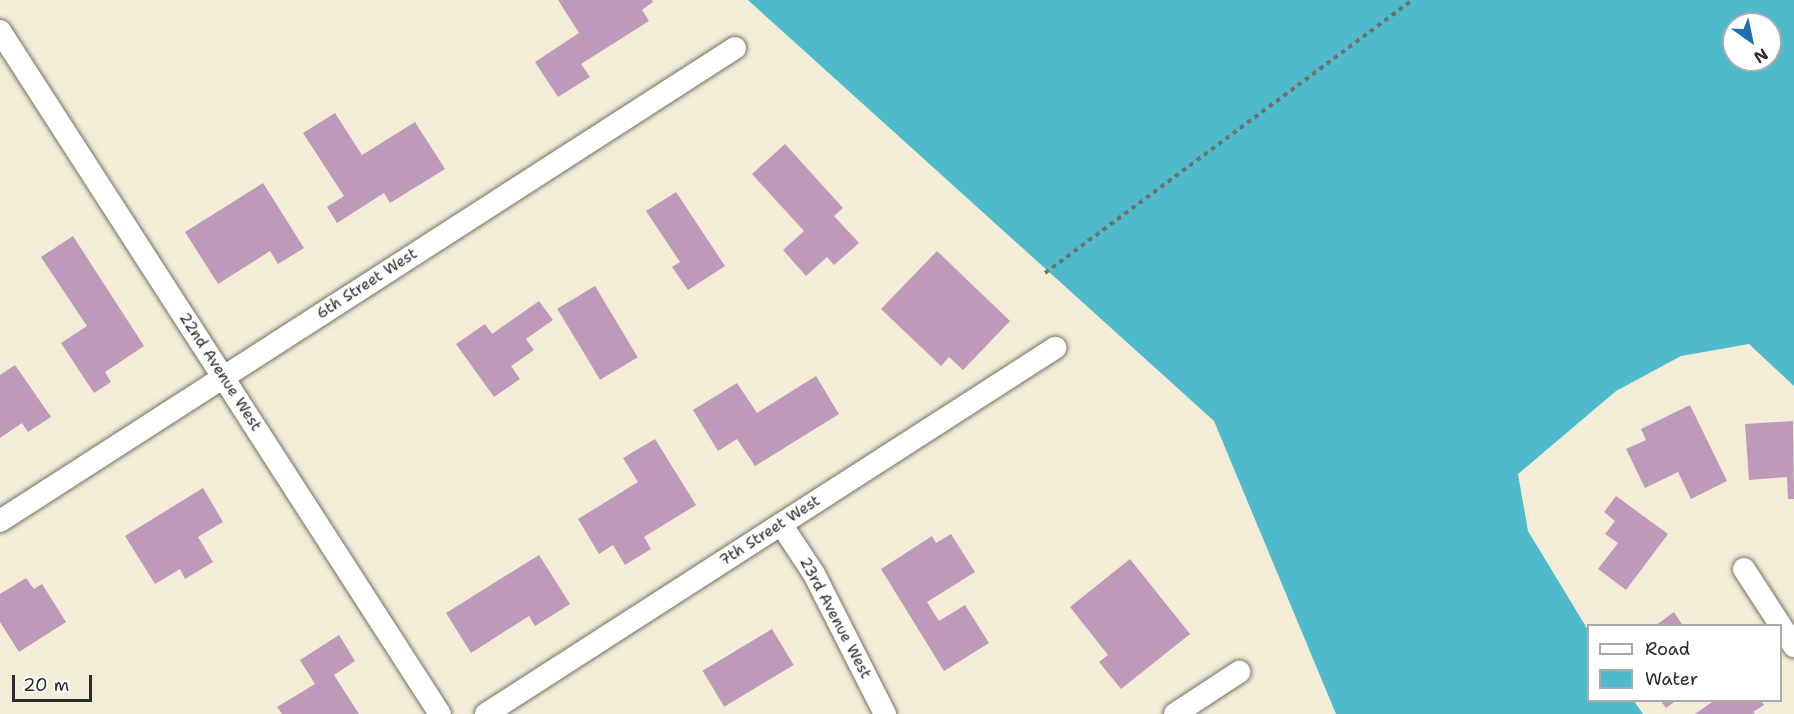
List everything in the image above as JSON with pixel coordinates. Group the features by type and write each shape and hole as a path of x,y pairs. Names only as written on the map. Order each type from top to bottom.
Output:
{"street":[{"name":"22nd Avenue West","path":"0,31 440,714"},
{"name":"6th Street West","path":"0,521 735,48"},
{"name":"7th Street West","path":"486,714 1054,348"},
{"name":"23rd Avenue West","path":"781,524 814,574 885,714"},
{"path":"1744,569 1780,624"},
{"path":"1782,628 1794,646"},
{"path":"1175,714 1239,672"}],"path":[{"path":"1045,273 1413,0"}],"water":[{"path":"748,0 1794,0 1794,386 1749,344 1681,356 1616,391 1518,474 1528,531 1587,628 1587,702 1635,702 1643,714 1336,714 1214,421"}],"building":[{"path":"558,0 652,0 653,2 642,10 649,21 581,64 590,77 558,97 535,62 579,33"},
{"path":"335,113 362,155 415,122 445,169 390,203 384,193 337,223 327,207 344,196 303,133"},
{"path":"785,144 843,208 834,216 859,243 834,265 827,257 806,276 783,250 804,231 752,174"},
{"path":"263,183 304,248 278,264 270,251 218,284 185,232"},
{"path":"676,192 725,266 688,290 672,267 680,262 646,211"},
{"path":"73,236 144,346 105,372 111,382 94,393 61,343 87,326 41,257"},
{"path":"937,251 1010,321 963,370 949,357 941,366 881,309"},
{"path":"595,286 638,357 600,380 557,309"},
{"path":"539,301 553,320 526,339 534,350 511,366 520,379 494,397 456,344 485,324 492,334"},
{"path":"15,365 51,417 28,432 22,423 0,438 0,375"},
{"path":"816,376 839,414 755,466 737,439 718,451 693,410 737,383 757,413"},
{"path":"1690,405 1727,481 1691,499 1678,472 1645,488 1626,449 1646,440 1641,429"},
{"path":"1793,421 1794,499 1788,499 1787,477 1749,480 1745,424"},
{"path":"655,439 696,505 644,537 651,549 625,565 613,545 599,554 578,519 638,482 623,458"},
{"path":"203,488 223,522 198,537 213,562 185,579 180,569 155,584 125,536"},
{"path":"1616,496 1668,534 1626,590 1598,569 1618,543 1605,534 1615,521 1604,512"},
{"path":"951,534 975,572 927,602 939,621 965,605 989,643 944,671 881,569 932,536 936,543"},
{"path":"539,555 570,604 535,626 529,616 471,653 446,613"},
{"path":"1130,559 1190,634 1121,689 1099,662 1108,655 1070,607"},
{"path":"26,578 34,589 42,584 66,622 19,652 0,622 0,594"},
{"path":"1674,612 1682,624 1658,624"},
{"path":"772,629 794,665 724,707 703,671"},
{"path":"339,635 355,661 334,675 359,714 282,714 277,707 315,684 300,660"},
{"path":"1662,702 1674,702 1666,708"},
{"path":"1712,702 1762,702 1764,705 1753,712 1755,714 1695,714"}]}
